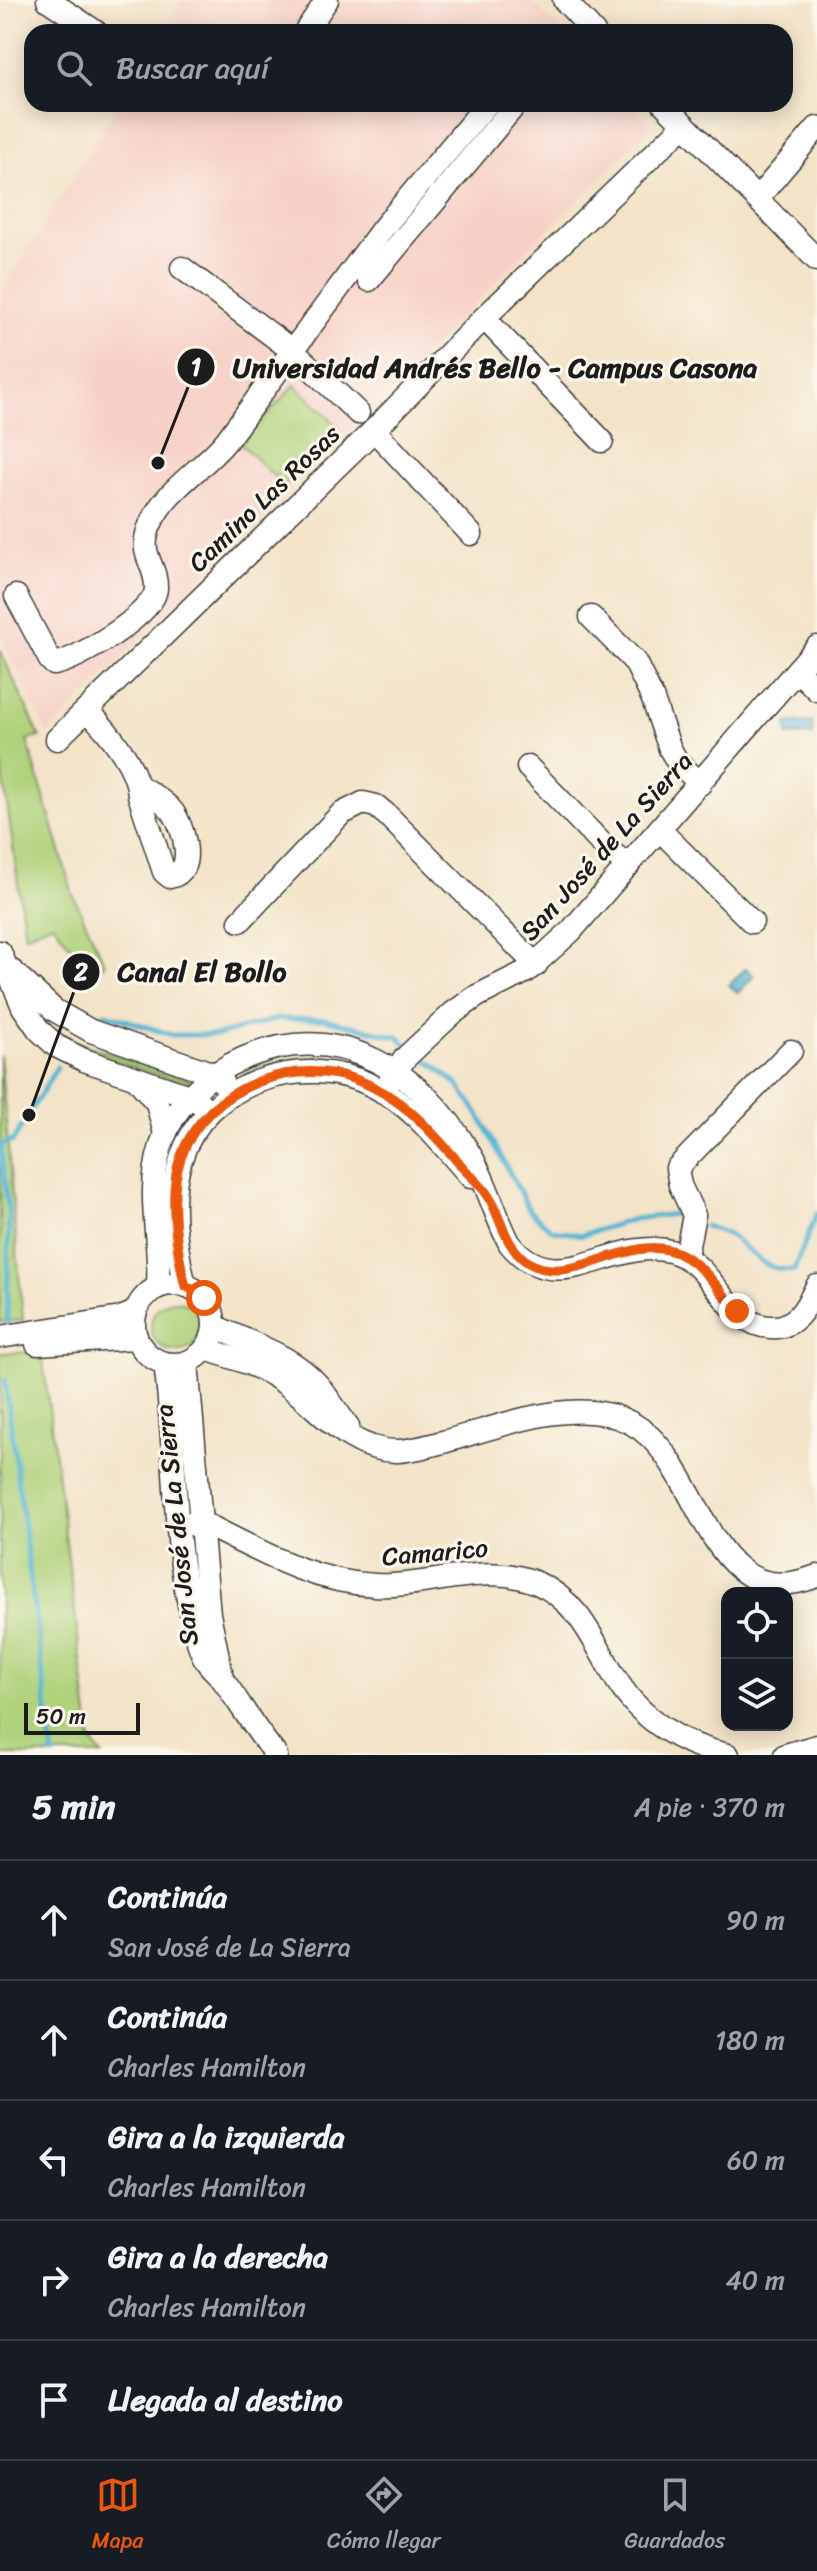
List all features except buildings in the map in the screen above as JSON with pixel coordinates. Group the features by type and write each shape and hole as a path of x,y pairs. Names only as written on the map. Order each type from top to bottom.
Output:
{"street":[{"path":"48,0 84,24"},
{"path":"310,24 327,0"},
{"path":"564,0 586,24"},
{"path":"16,596 54,664 80,656 145,609 154,598 156,586 144,547 152,520 169,497 226,441 383,228 480,112"},
{"path":"369,280 509,112"},
{"path":"672,112 817,260"},
{"name":"Camino Las Rosas","path":"57,739 684,125"},
{"path":"757,199 817,128"},
{"path":"182,268 293,351 358,413"},
{"path":"484,318 602,441"},
{"path":"374,430 471,534"},
{"path":"145,609 169,629"},
{"path":"591,617 635,662 652,697 670,749 677,761 700,784"},
{"name":"San José de La Sierra","path":"383,1092 394,1071 453,1013 477,996 536,965 571,931 817,647"},
{"path":"797,670 817,690"},
{"path":"87,710 117,744 138,785"},
{"path":"528,767 605,847 628,866"},
{"path":"240,921 341,814 363,803 376,806 387,815 536,965"},
{"path":"660,830 752,922"},
{"path":"2,957 54,1010 91,1031 214,1074 235,1093"},
{"path":"2,957 23,1007 47,1039 75,1056 189,1096 211,1111"},
{"path":"158,1287 152,1193 165,1134 189,1096 214,1074 255,1054 303,1044 343,1047 362,1054 413,1085 459,1136 473,1159 510,1244 519,1256 541,1268 567,1268 641,1249 672,1251 686,1256 737,1311 763,1327 789,1324 806,1306 817,1286"},
{"path":"686,1256 694,1215 680,1185 677,1168 791,1051"},
{"path":"185,1285 174,1191 184,1150 195,1129 211,1111 258,1081 307,1071 341,1074 383,1092 408,1109 443,1143 488,1195"},
{"path":"135,1077 157,1103 165,1134"},
{"path":"185,1285 199,1292 209,1304 215,1326 206,1349 176,1364 147,1355 136,1338 135,1312 144,1297 158,1287 185,1285"},
{"path":"0,1337 121,1318 135,1312"},
{"path":"215,1326 274,1352 298,1367 318,1384 362,1442"},
{"path":"0,1346 136,1338"},
{"path":"206,1349 273,1375 335,1427 383,1449 403,1451 564,1411 606,1413 634,1425 668,1455 717,1546 732,1563 750,1575 770,1582 795,1583 817,1576"},
{"name":"San José de La Sierra","path":"176,1364 189,1524 223,1680 253,1727 276,1755"},
{"name":"Camarico","path":"189,1524 293,1568 338,1581 401,1585 498,1574 537,1583 560,1597 581,1618 617,1681 641,1711 683,1740 728,1755"},
{"path":"785,1755 817,1746"}],"shaded area":[{"path":"181,0 531,0 554,24 167,24"},
{"path":"114,112 639,112 652,126 47,733 0,634 0,293"}],"green space":[{"path":"295,385 339,427 284,486 240,443"},
{"path":"0,650 40,737 27,740 73,895 105,964 92,975 53,923 25,935 0,752"},
{"path":"54,1029 78,1043 190,1080 192,1086 78,1049 52,1031"},
{"path":"0,1055 23,1320 0,1322"},
{"path":"317,1056 341,1059 348,1066 252,1077 247,1074 273,1062"},
{"path":"176,1301 193,1309 201,1326 193,1343 176,1351 159,1343 151,1326 159,1309"},
{"path":"42,1352 91,1741 103,1755 0,1755 0,1353"}],"water":[{"path":"812,722 813,735 788,736 787,723"},
{"path":"746,968 754,976 738,993 729,985"}],"waterway":[{"path":"86,1017 107,1014 172,1035 217,1035 277,1019 324,1019 398,1037 406,1044"},
{"path":"421,1055 458,1085 479,1115 530,1211 552,1230 582,1235 634,1219 675,1214 681,1217"},
{"path":"7,1327 9,1214 0,1145 13,1141 57,1067"},
{"path":"705,1226 729,1235 765,1264 794,1270 817,1213"},
{"path":"5,1379 53,1755"}],"place":[{"name":"Universidad Andrés Bello - Campus Casona","path":"158,463"},
{"name":"Canal El Bollo","path":"29,1115"}],"route":[{"path":"204,1298 185,1285 174,1208 177,1172 189,1139 211,1111 235,1093 273,1076 307,1071 341,1074 358,1080 387,1094 408,1109 443,1143 488,1195 510,1244 529,1263 553,1270 582,1265 622,1252 641,1249 672,1251 686,1256 703,1271 737,1311"}]}
